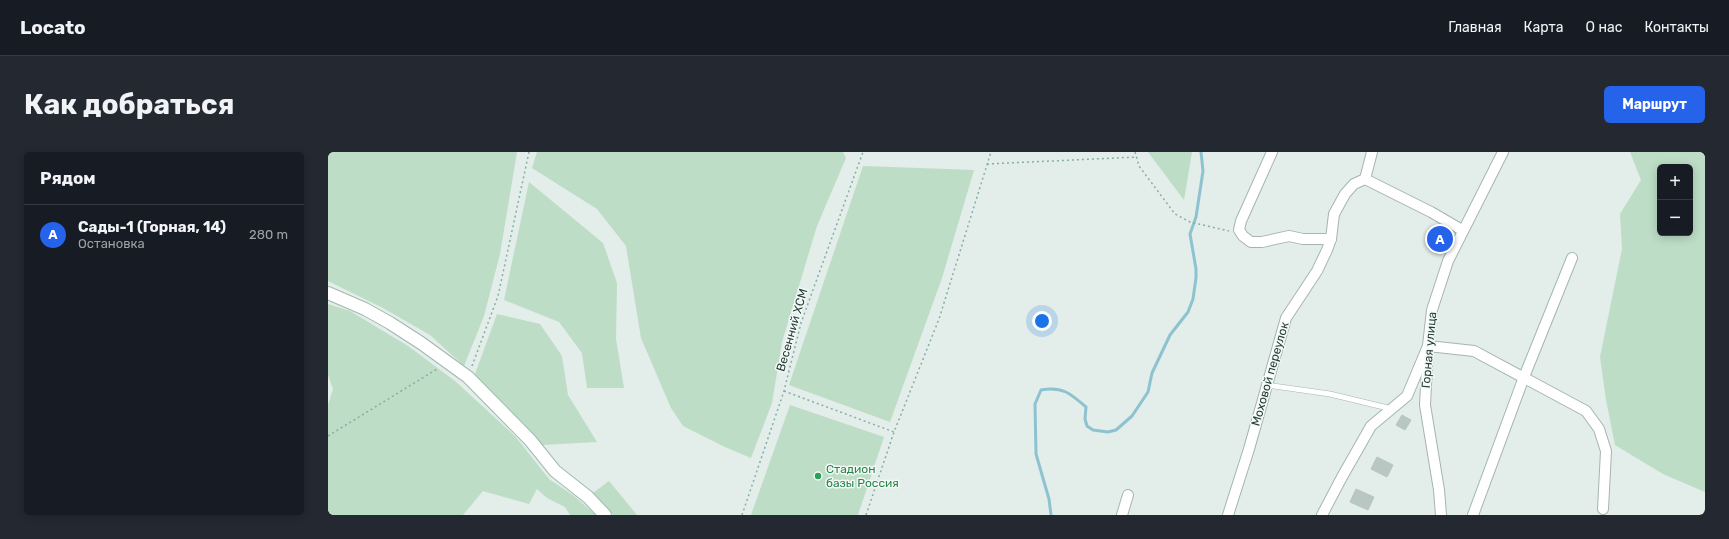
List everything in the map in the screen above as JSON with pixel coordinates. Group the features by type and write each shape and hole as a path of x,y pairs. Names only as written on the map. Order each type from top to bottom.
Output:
{"main road":[{"path":"328,292 365,309 390,323 468,377 530,440 555,470 588,496 605,515"}],"street":[{"path":"1272,152 1241,221 1241,233 1251,242 1262,242 1289,236 1303,239 1331,239"},
{"path":"1372,152 1365,179 1431,212 1462,230"},
{"name":"Горная улица","path":"1441,515 1439,490 1425,405 1428,346 1432,310 1448,261 1462,230 1503,152"},
{"name":"Моховой переулок","path":"1231,514 1286,318 1317,271 1327,250 1331,239 1334,214 1345,194 1354,184 1365,179"},
{"path":"1473,515 1524,377 1572,258"},
{"path":"1322,515 1342,476 1371,426 1407,396 1428,346 1474,351 1586,411 1599,429 1606,451 1604,512"},
{"path":"1122,515 1128,495"}],"lane":[{"path":"1267,385 1330,394 1392,409"}],"path":[{"path":"468,377 498,296 529,152"},
{"name":"Весенний ХСМ","path":"742,515 784,391 801,323 863,152"},
{"path":"866,515 894,432 939,319 991,152"},
{"path":"1135,152 1139,166 1175,214 1190,222 1241,233"},
{"path":"987,164 1137,157"},
{"path":"328,436 448,362"},
{"path":"784,391 894,432"}],"green space":[{"path":"328,152 517,152 500,254 484,316 464,366 430,335 383,308 328,281"},
{"path":"537,152 843,152 846,158 817,226 782,342 772,403 751,458 683,426 671,408 641,338 626,246 597,209 532,168"},
{"path":"1148,152 1192,152 1184,200"},
{"path":"1630,152 1705,152 1705,492 1663,474 1615,445 1606,400 1600,357 1622,249 1620,214 1641,180"},
{"path":"863,166 974,170 942,278 890,422 789,385"},
{"path":"529,182 603,243 617,283 616,339 624,388 587,388 582,353 559,322 504,300"},
{"path":"328,304 350,311 408,346 455,381 515,436 549,479 574,496 596,515 570,515 565,507 547,498 537,489 529,504 483,491 463,515 328,515 328,405 333,389 328,375"},
{"path":"497,314 540,324 562,356 568,395 597,442 542,445 475,374"},
{"name":"Стадион базы Россия","path":"790,405 884,437 858,515 751,515"},
{"path":"609,481 637,515 613,515 593,493"}],"building":[{"path":"1402,415 1411,420 1405,430 1396,425"},
{"path":"1377,457 1393,465 1387,477 1371,469"},
{"path":"1356,489 1374,497 1368,510 1350,502"}],"waterway":[{"path":"1051,515 1049,499 1036,454 1035,404 1041,390 1060,390 1070,394 1086,407 1085,419 1087,426 1093,430 1108,432 1116,430 1132,416 1148,392 1152,373 1170,335 1188,312 1193,299 1196,269 1190,234 1196,217 1203,171 1201,152"}],"place":[{"name":"Сады-1 (Горная, 14)","path":"1440,239"},
{"name":"Стадион базы Россия","path":"818,476"}]}
